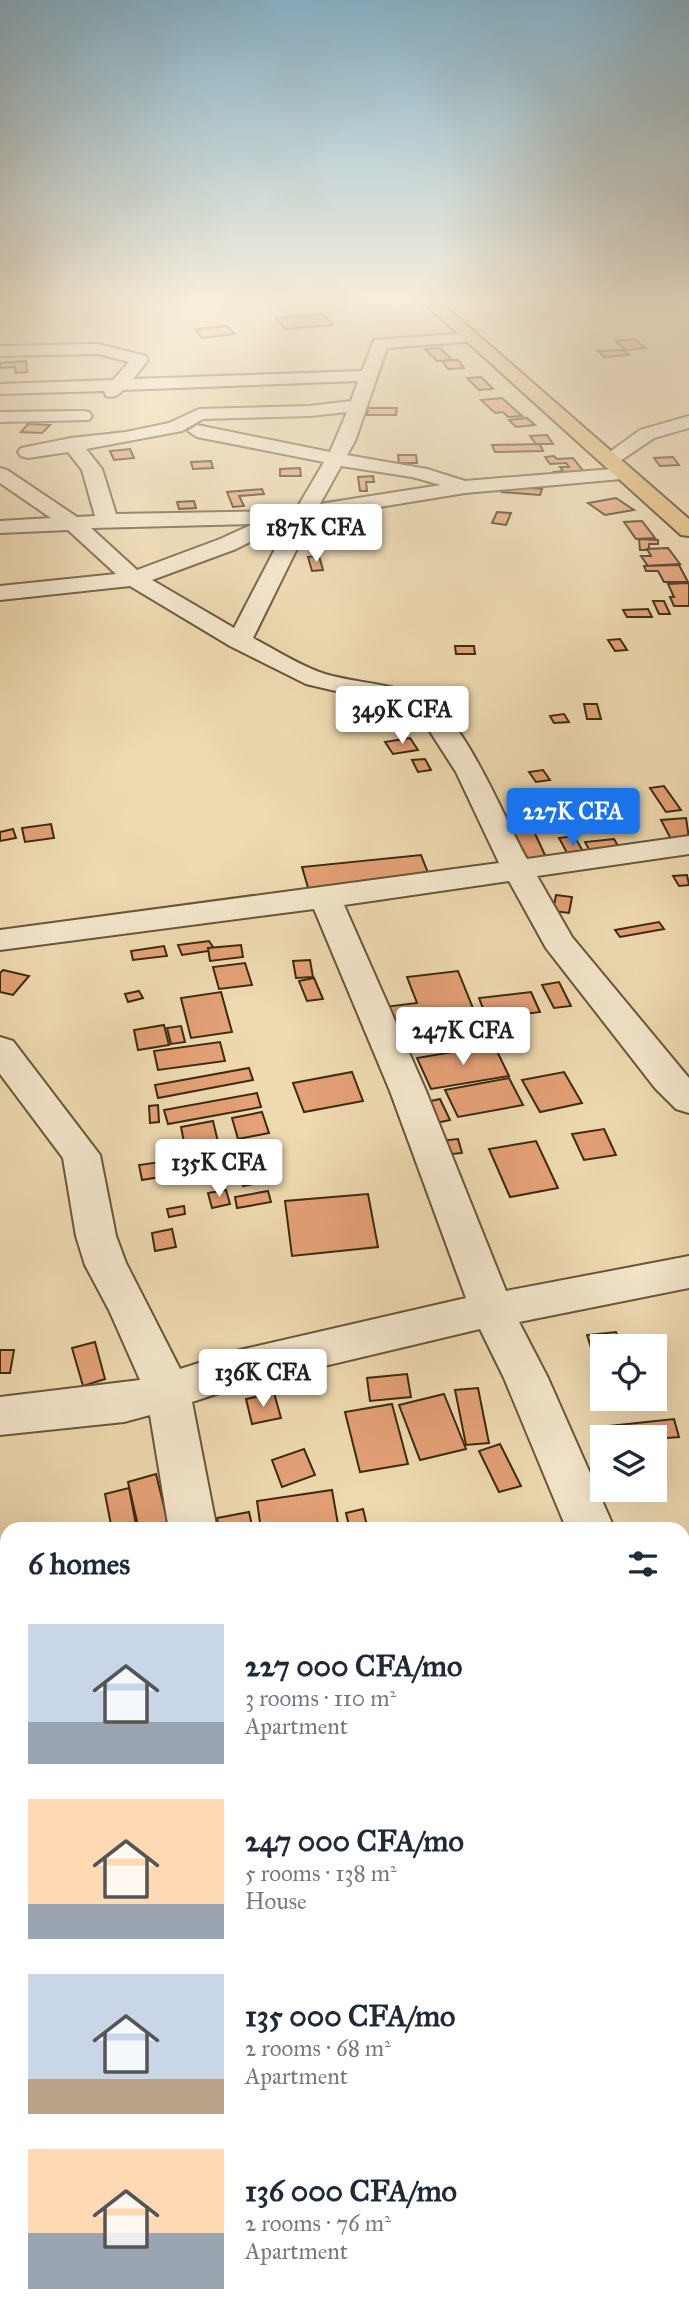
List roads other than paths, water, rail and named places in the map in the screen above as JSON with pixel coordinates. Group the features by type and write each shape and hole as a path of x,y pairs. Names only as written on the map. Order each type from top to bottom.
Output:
{"main road":[{"path":"554,410 689,530"}],"street":[{"path":"90,410 0,474 73,523 134,579 239,641 315,679 403,699 422,707 439,725 470,772 517,869 558,941 668,1079 689,1100"},
{"path":"155,412 199,414 316,410"},
{"path":"239,641 292,515 335,459 346,441 357,410"},
{"path":"28,452 126,438 175,427 199,414"},
{"path":"0,417 83,416"},
{"path":"610,459 646,433 668,425 689,422"},
{"path":"175,427 278,444 335,459 430,474 465,487"},
{"path":"71,444 92,469 107,521"},
{"path":"0,527 292,515 465,487 625,474"},
{"path":"0,593 134,579 228,544 292,515"},
{"path":"0,940 326,898 689,845"},
{"path":"326,898 343,944 408,1091 492,1310 526,1378 588,1522"},
{"path":"0,1049 81,1155 96,1236 106,1265 130,1309 168,1392 192,1522"},
{"path":"0,1416 124,1403 168,1392 240,1368 446,1319 689,1272"}]}
